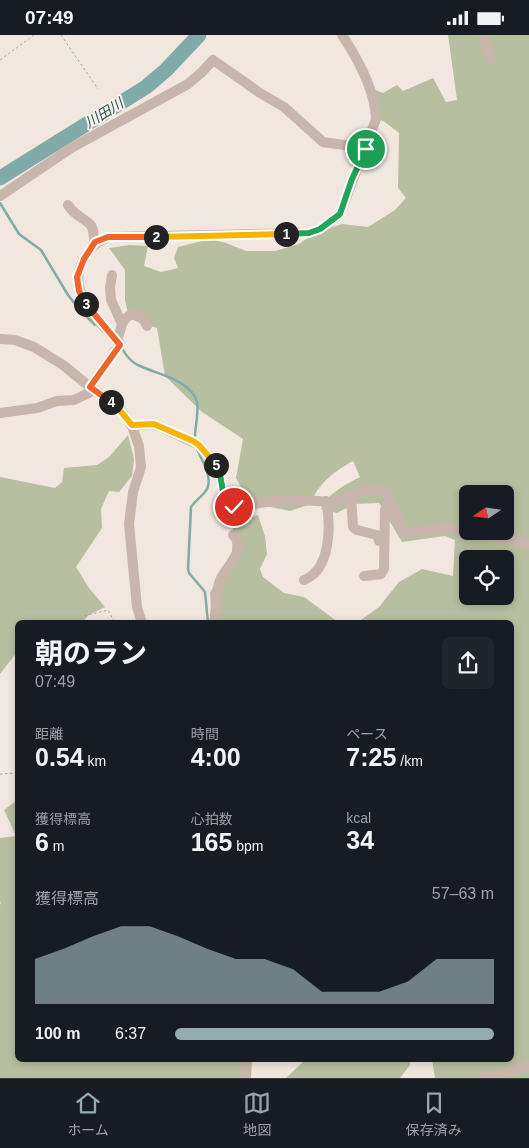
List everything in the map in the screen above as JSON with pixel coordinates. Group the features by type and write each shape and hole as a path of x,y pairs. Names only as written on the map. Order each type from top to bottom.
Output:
{"street":[{"path":"0,413 37,407 57,401 74,400 92,388 120,345 86,304 79,291 77,277 84,259 95,242 108,237 309,233 320,229 340,214 376,119 375,107 356,56 342,35"},
{"path":"484,35 487,52 491,58"},
{"path":"0,195 71,148 188,84 213,59 260,93 284,107 323,142 366,149"},
{"path":"68,205 78,217 91,224 94,229 95,242"},
{"path":"112,275 111,300 122,324"},
{"path":"117,342 126,317 132,314 139,315 147,326"},
{"path":"0,339 15,340 34,347 63,365 122,413 132,425 139,446 140,467 133,492 130,524 137,607 141,620"},
{"path":"132,425 154,424 199,445 219,469 224,497 234,507 287,499 332,502 366,490 380,490 387,495 404,532 452,528 529,544"},
{"path":"351,495 353,527 357,530 377,535 379,541"},
{"path":"304,580 308,579 319,568 326,555 328,513 326,501"},
{"path":"364,576 381,574 384,569 385,511 393,507"},
{"path":"214,620 219,583 224,571 236,557 238,549 236,538 233,535"},
{"path":"246,1078 248,1062"},
{"path":"482,1078 529,1066"}],"path":[{"path":"0,60 34,35"},
{"path":"61,35 98,89"},
{"path":"80,620 83,616 108,610 113,620"},
{"path":"0,773 15,773"}],"green space":[{"path":"448,35 529,35 529,1078 435,1078 432,1062 514,1062 514,620 361,620 379,607 399,582 422,569 453,576 455,540 445,536 402,542 379,503 354,504 337,513 321,509 332,494 360,477 353,461 322,484 311,504 290,511 256,504 244,492 236,478 243,439 202,412 165,376 157,328 129,318 125,300 125,270 109,248 130,245 148,246 144,266 161,272 178,268 174,258 178,247 210,239 246,251 275,251 299,244 315,233 342,224 368,227 395,210 406,198 398,188 399,133 373,115 367,96 368,79 375,90 383,93 397,85 403,91 433,78 446,102 457,100"},
{"path":"128,435 134,459 132,476 119,492 109,491 101,509 102,528 76,567 89,588 105,607 89,615 84,620 15,620 15,655 0,674 0,477 55,488 62,482 64,468 97,465 109,457"},
{"path":"258,515 265,536 267,554 260,569 263,577 284,593 304,597 335,620 212,620 210,593 222,569 232,556 233,523"},
{"path":"15,802 15,834 4,810"},
{"path":"15,836 15,1062 243,1062 241,1078 0,1078 0,838"},
{"path":"303,1062 410,1062 410,1065 400,1078 286,1078"}],"waterway":[{"name":"川田川","path":"0,178 146,87 166,70 199,35"},
{"path":"0,203 19,234 41,250 68,295 95,325"},
{"path":"123,350 135,363 181,383 194,394 197,402 195,437"},
{"path":"197,449 207,471 209,482 205,492 191,507 188,569 189,573 205,592 208,620"}],"route":[{"path":"234,507 224,497 219,469 199,445 154,424 132,425 108,400 90,387 120,345 86,304 79,291 77,277 84,259 95,242 108,237 309,233 320,229 340,214 352,179 366,149"}]}
